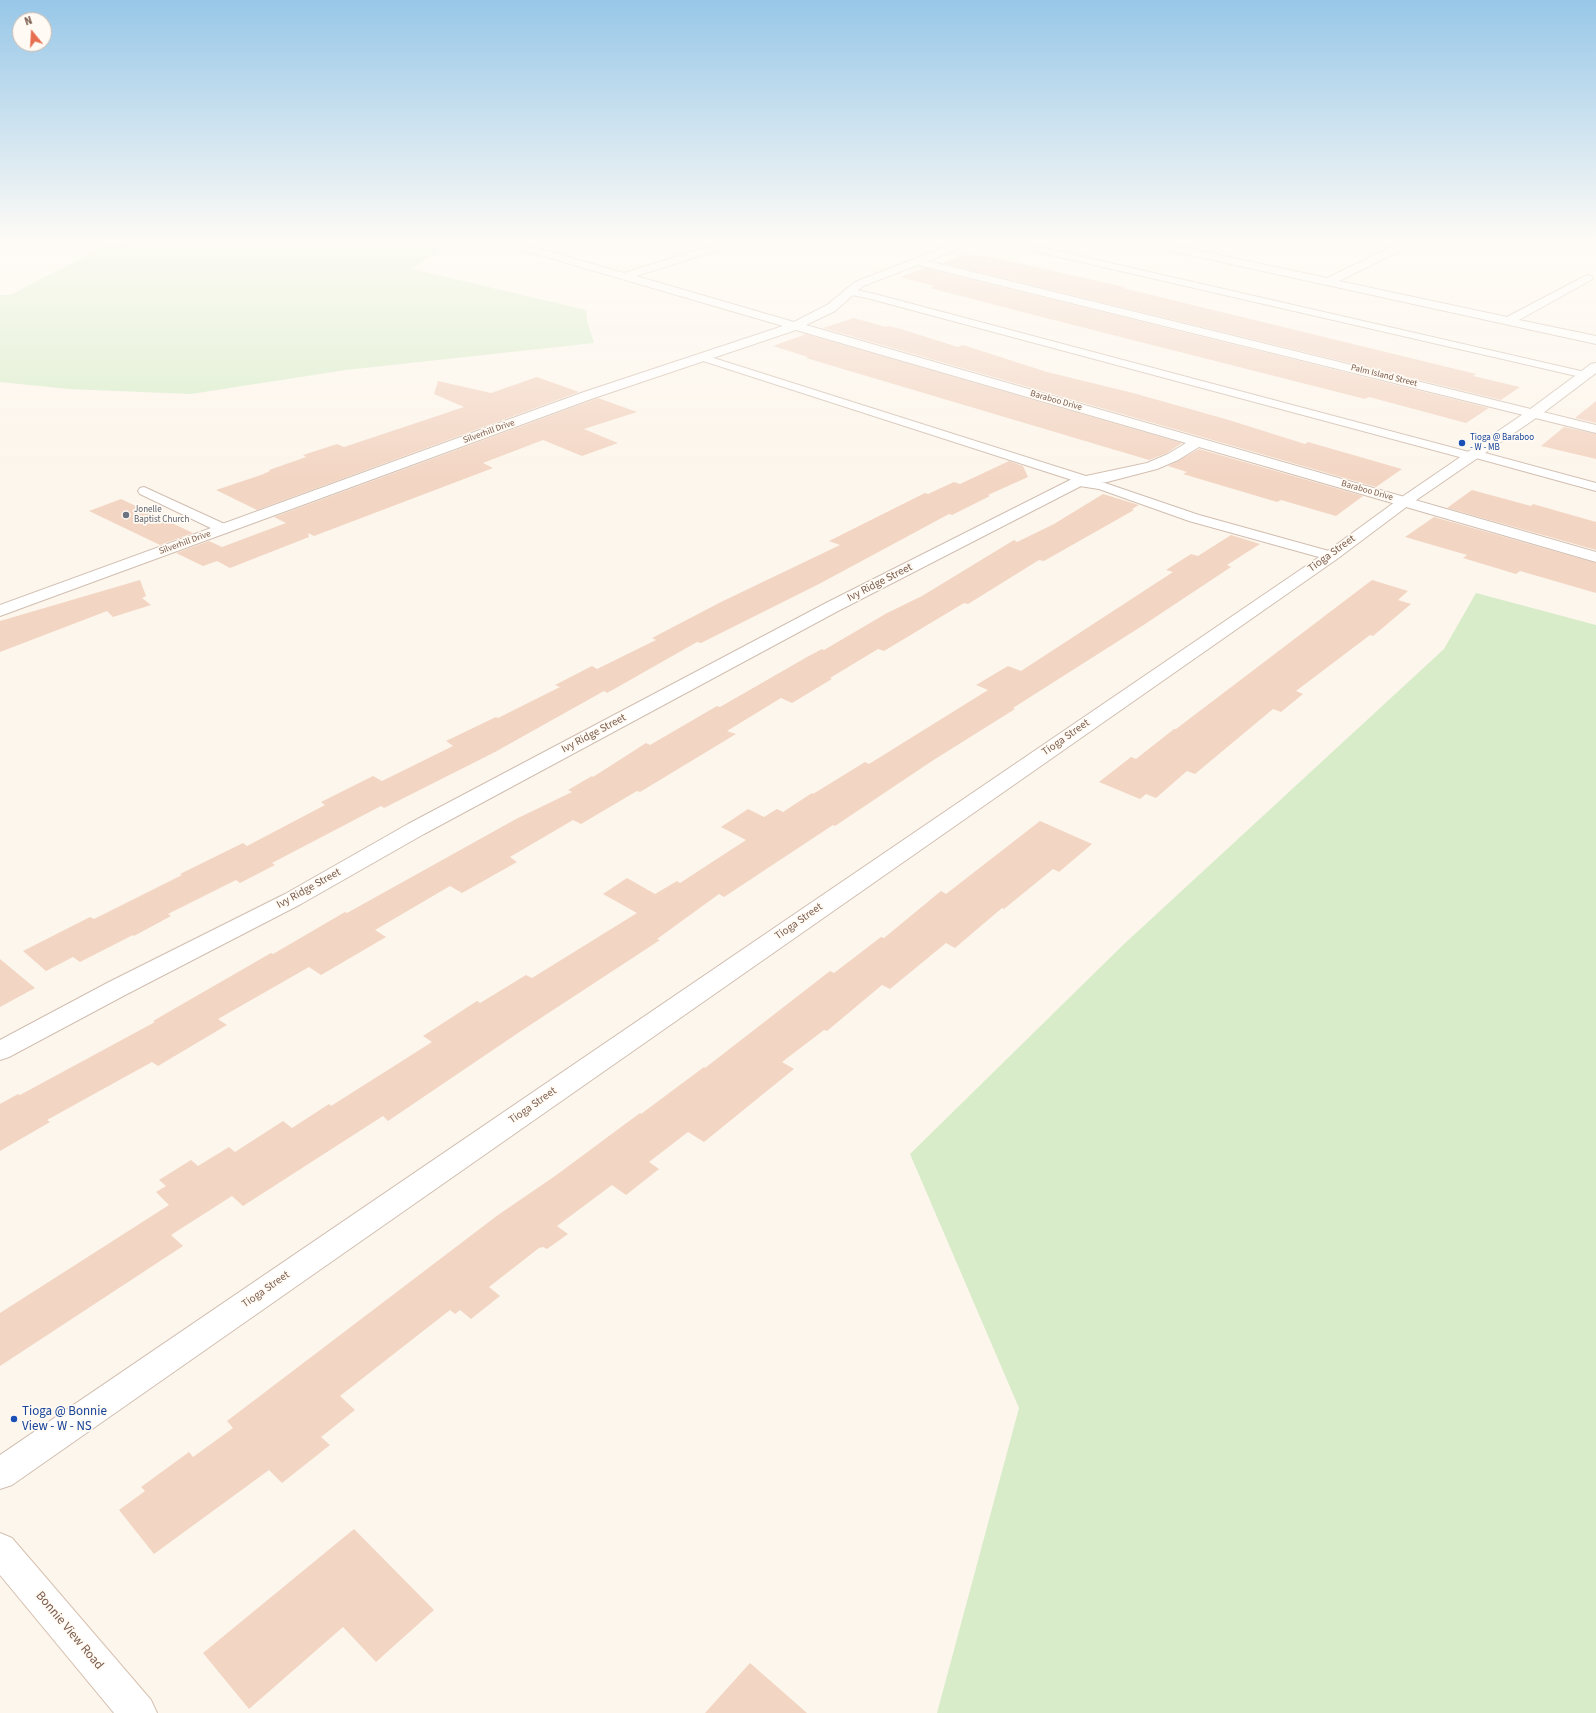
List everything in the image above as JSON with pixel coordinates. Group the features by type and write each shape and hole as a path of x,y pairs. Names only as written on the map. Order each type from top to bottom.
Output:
{"street":[{"name":"Baraboo Drive","path":"774,320 1596,557"},
{"name":"Silverhill Drive","path":"0,611 589,395 795,326 807,320"},
{"name":"Palm Island Street","path":"1156,320 1596,429"},
{"path":"1510,320 1596,340"},
{"name":"Tioga Street","path":"0,1474 1331,556 1404,502 1534,413 1591,371"},
{"name":"Ivy Ridge Street","path":"0,1050 293,899 423,825 832,607 1081,481 1152,466 1174,456 1197,442"},
{"name":"Bonnie View Road","path":"0,1549 138,1713"}],"lane":[{"path":"962,320 1596,487"},
{"path":"1360,320 1591,371"},
{"path":"701,357 1081,481 1101,486 1194,518 1331,556"},
{"path":"144,491 224,529"}],"green space":[{"path":"0,320 587,320 594,343 346,370 191,394 68,389 0,382"},
{"path":"1476,593 1596,625 1596,1713 937,1713 1019,1408 910,1154 1123,945 1444,649"}],"building":[{"path":"848,320 861,320 886,327 888,326 901,329 958,347 963,345 1047,372 1133,393 1229,420 1305,444 1308,442 1402,469 1376,487 823,328"},
{"path":"1053,320 1134,320 1489,408 1466,423 1369,397 1365,399"},
{"path":"1174,320 1254,320 1476,374 1473,376 1520,387 1501,400"},
{"path":"806,334 1182,443 1167,453 1149,460 806,358 808,357 773,346"},
{"path":"537,377 579,392 257,510 216,490 261,475 270,471 269,470 306,457 303,455 337,444 344,447 464,407 434,394 438,381 491,393"},
{"path":"598,398 637,412 584,429 618,443 582,456 543,440 483,463 493,468 314,536 308,533 309,537 230,568 217,561 203,566 176,553 209,541 222,547 286,523 274,517"},
{"path":"1596,401 1596,423 1575,418"},
{"path":"1564,427 1596,434 1596,459 1541,446"},
{"path":"1199,449 1363,496 1336,516 1281,500 1277,502 1183,474 1187,472 1168,466"},
{"path":"1009,461 1023,466 1028,477 988,495 990,496 952,515 949,514 819,584 701,643 697,642 607,693 604,691 495,752 384,808 381,806 272,863 275,865 240,883 236,880 168,914 171,916 134,936 133,935 80,962 73,957 46,971 23,951 90,917 94,919 243,843 247,846 325,805 321,802 373,776 382,781 453,746 446,741 496,717 498,718 560,687 555,685 592,666 597,669 656,640 652,638 721,602 840,545 829,541 925,493 928,494 954,482 960,484"},
{"path":"1472,490 1531,506 1533,504 1596,522 1596,550 1447,508"},
{"path":"1103,494 1139,505 1132,509 1134,510 1044,561 1039,560 968,604 964,603 884,651 878,649 792,703 781,698 727,731 736,734 640,792 637,791 581,824 573,820 510,857 517,862 462,893 450,886 375,930 386,937 321,975 309,967 218,1019 227,1025 158,1066 152,1062 47,1120 50,1122 0,1151 0,1104 18,1094 20,1095 155,1022 153,1021 345,912 347,913 516,819 572,792 568,790 592,776 593,777 646,743 650,745 717,706 720,707 807,657 822,649 824,650 887,613 922,596 1014,540 1017,542 1054,524"},
{"name":"Jonelle Baptist Church","path":"121,499 193,533 160,545 89,511"},
{"path":"1434,517 1596,563 1596,593 1520,571 1516,574 1463,558 1467,555 1405,537"},
{"path":"1231,535 1260,544 1227,565 1231,567 1142,626 1013,708 1015,709 932,761 835,826 833,825 724,897 719,894 657,939 660,940 521,1031 388,1121 383,1116 243,1206 232,1196 171,1235 183,1246 0,1366 0,1313 169,1205 156,1192 166,1186 159,1180 191,1160 198,1166 229,1147 235,1152 283,1121 292,1128 329,1104 331,1106 432,1042 423,1036 477,1001 480,1003 526,975 532,978 637,913 603,894 627,878 655,894 677,881 680,883 746,840 721,827 748,809 764,817 777,809 783,812 865,762 869,764 988,690 976,685 1008,666 1021,671 1173,572 1166,570 1191,554 1198,556"},
{"path":"140,580 146,596 142,598 151,605 113,617 107,611 0,652 0,621"},
{"path":"1372,580 1408,591 1398,600 1411,604 1373,636 1370,635 1296,691 1303,694 1281,712 1273,709 1195,774 1187,771 1156,798 1146,794 1140,799 1099,782 1131,757 1136,759"},
{"path":"1040,821 1092,844 1059,872 1053,869 1004,909 1002,908 955,948 946,943 890,989 882,985 827,1031 824,1030 782,1062 794,1069 704,1142 688,1132 649,1162 659,1169 626,1195 612,1185 557,1226 568,1234 547,1249 543,1247 539,1248 489,1287 500,1296 471,1319 460,1310 455,1314 450,1310 340,1396 355,1410 321,1437 330,1445 282,1483 269,1470 154,1554 119,1510 145,1491 141,1487 189,1452 193,1457 233,1428 227,1421 498,1215 555,1176 704,1067 705,1068 830,971 834,973 881,937 884,938 941,891 946,894"},
{"path":"0,959 35,988 0,1007"},
{"path":"354,1529 434,1610 376,1662 343,1627 249,1709 203,1653"},
{"path":"750,1663 807,1713 705,1713"}],"place":[{"name":"Tioga @ Baraboo - W - MB","path":"1462,443"},
{"name":"Jonelle Baptist Church","path":"126,515"},
{"name":"Tioga @ Bonnie View - W - NS","path":"14,1419"}]}
